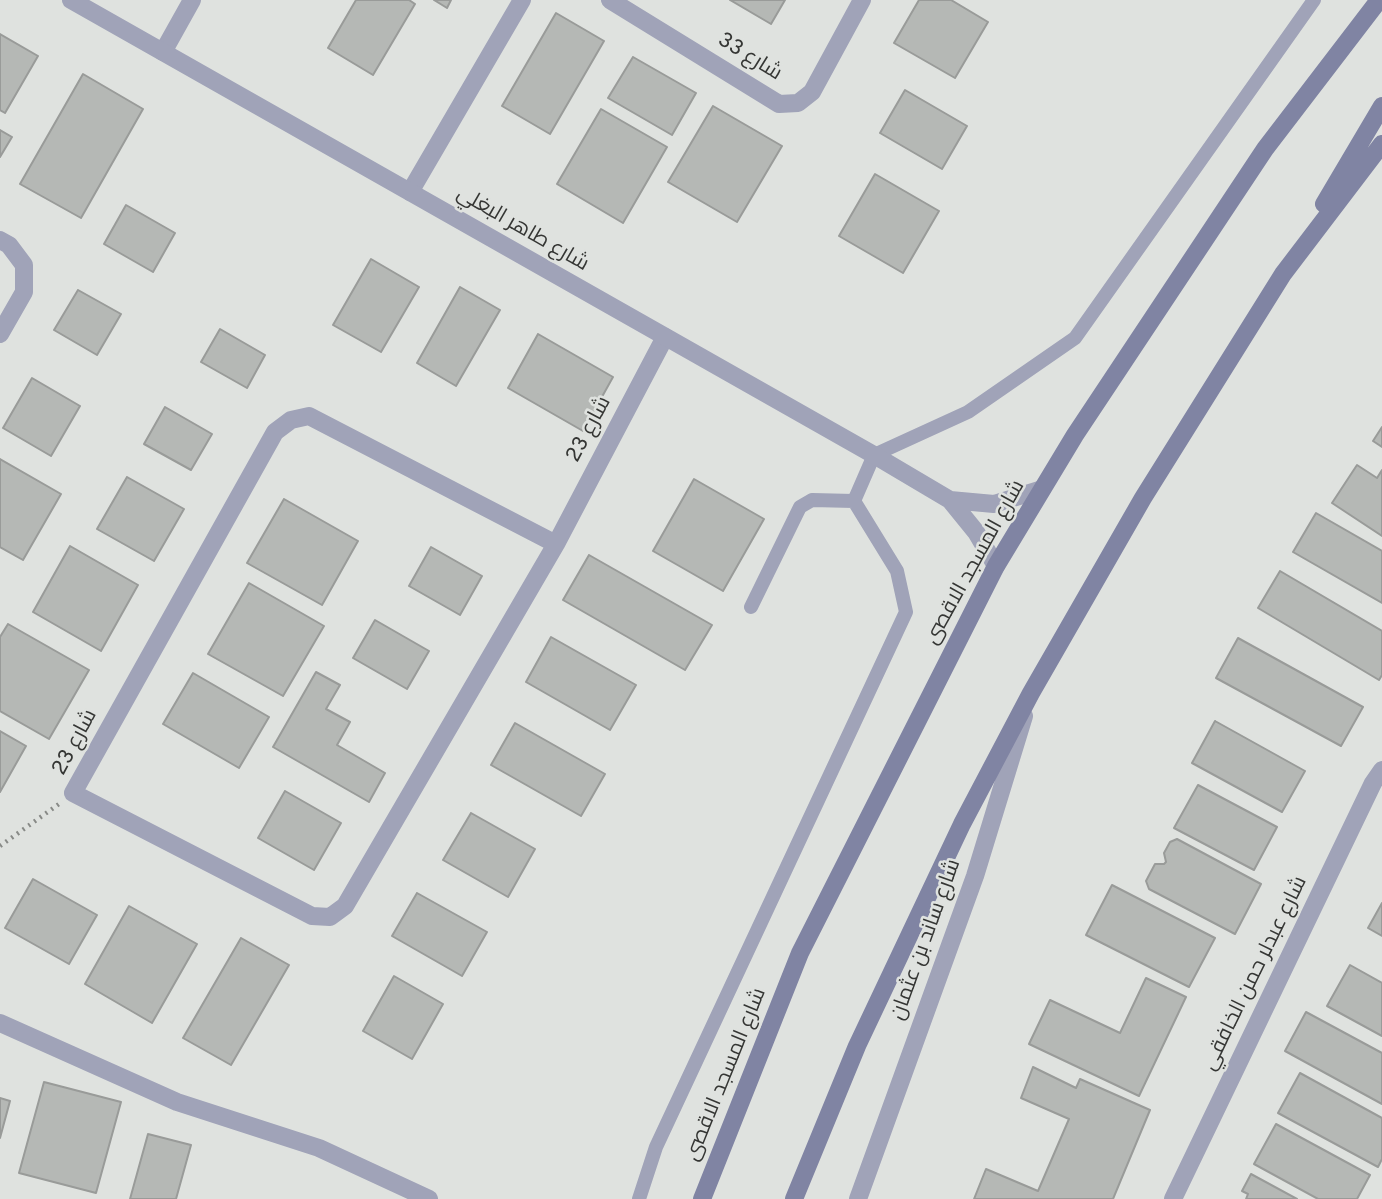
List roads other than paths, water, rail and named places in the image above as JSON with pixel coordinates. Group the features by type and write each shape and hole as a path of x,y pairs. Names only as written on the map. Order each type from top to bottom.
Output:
{"main road":[{"name":"شارع المسجد الاقصى","path":"702,1199 800,953 996,566 1075,435 1265,149 1379,0"},
{"path":"1310,88 1376,23 1382,21"},
{"path":"794,1199 857,1046 938,873 1031,693 1143,498 1283,274 1382,106"},
{"path":"1283,274 1382,144"}],"street":[{"name":"شارع طاهر البغلي","path":"71,0 950,500 976,531 996,566"},
{"path":"163,52 192,0"},
{"path":"410,192 522,0"},
{"name":"شارع 33","path":"610,0 779,103 798,103 812,92 862,0"},
{"path":"0,240 9,246 24,265 24,292 0,334"},
{"name":"شارع 23","path":"556,544 309,416 291,420 275,432 73,793 312,916 330,917 345,906 556,544 665,337"},
{"name":"شارع طاهر البغلي","path":"950,500 994,504 1042,489"},
{"name":"شارع ساند بن عثمان","path":"859,1199 975,876 1031,693"},
{"name":"شارع عبدلر حمن الخافقي","path":"1173,1199 1382,770"},
{"path":"0,1023 177,1102 319,1148 429,1199"}],"lane":[{"path":"854,501 874,455 968,412 1075,338 1314,0"},
{"path":"751,607 800,507 812,500 854,501"},
{"path":"639,1199 656,1147 906,612 897,570 854,501"}]}
